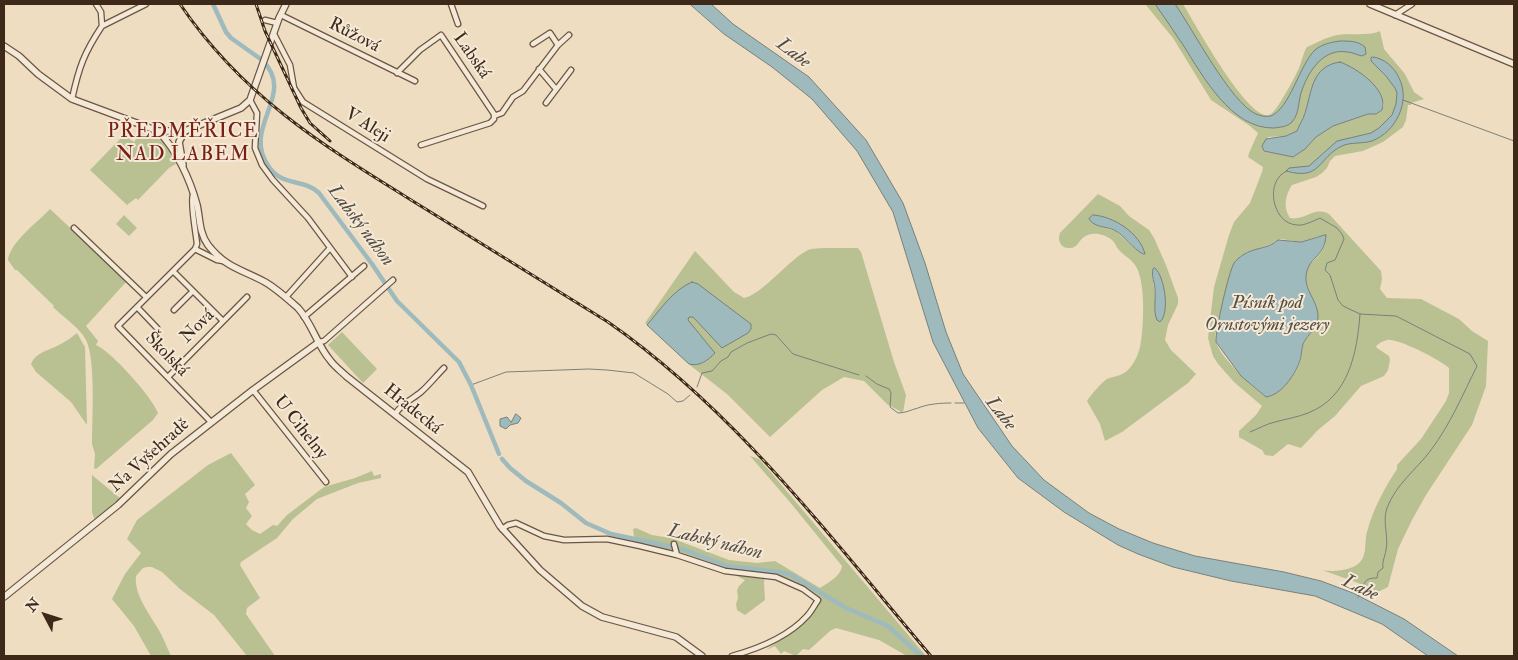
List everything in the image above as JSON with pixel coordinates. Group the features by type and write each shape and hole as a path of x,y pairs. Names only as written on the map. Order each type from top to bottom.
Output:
{"street":[{"path":"96,4 100,12 102,26"},
{"path":"72,99 80,66 102,26 146,4"},
{"path":"4,46 72,99 158,131 185,131 241,108 250,100 277,23 286,4"},
{"name":"Labská","path":"451,4 458,24"},
{"path":"1370,4 1514,64"},
{"path":"1395,15 1412,4"},
{"name":"Růžová","path":"281,15 415,81"},
{"path":"265,20 277,23"},
{"path":"533,44 550,33 558,45"},
{"name":"V Aleji","path":"274,34 290,65 294,88 303,102 427,179 483,206"},
{"name":"Labská","path":"397,73 420,50 441,35 494,115"},
{"path":"422,145 490,123 494,115 503,112 513,97 523,90 558,45 569,35"},
{"path":"539,69 556,89"},
{"path":"546,103 571,70"},
{"path":"250,100 257,113 255,148 262,165 273,180 308,218 352,277"},
{"path":"158,131 171,144 184,171 193,195 205,240 223,261"},
{"path":"184,171 180,142 185,131"},
{"path":"193,195 191,200 194,209 197,244 195,249 223,261"},
{"path":"74,228 146,297"},
{"path":"286,297 330,248"},
{"name":"Školská","path":"195,249 118,326 211,422"},
{"name":"Hradecká","path":"223,261 268,284 299,309 330,360 346,376 468,472 502,529 540,570 582,606 602,616 676,637 702,656"},
{"path":"304,317 364,266"},
{"path":"172,271 223,321"},
{"path":"319,342 324,341 393,280"},
{"path":"174,310 193,291"},
{"name":"Nová","path":"168,377 247,297"},
{"name":"Školská","path":"136,307 157,328"},
{"name":"Na Vyšehradě","path":"4,597 118,505 172,454 211,422 319,342"},
{"path":"395,415 444,368"},
{"name":"U Cihelny","path":"253,390 326,482"},
{"path":"502,529 516,523 544,536 557,539 607,539 677,554 725,571 776,577 803,589 818,600 806,617 791,630 753,650 732,656"},
{"path":"674,544 677,554"}],"green space":[{"path":"1145,4 1183,4 1223,70 1237,89 1250,105 1262,114 1271,114 1290,85 1307,47 1337,35 1376,33 1380,31 1384,49 1405,74 1414,92 1424,99 1408,105 1403,127 1383,142 1363,151 1335,156 1322,173 1292,185 1286,202 1286,210 1290,218 1300,218 1319,212 1329,214 1381,271 1380,289 1387,298 1421,299 1459,319 1472,331 1488,341 1486,386 1472,425 1426,495 1412,520 1398,549 1388,587 1378,592 1322,570 1345,570 1361,561 1372,515 1397,469 1397,465 1421,439 1446,401 1449,393 1449,368 1428,355 1400,342 1386,340 1376,346 1389,356 1388,370 1384,376 1361,386 1335,416 1301,448 1288,444 1273,456 1265,455 1262,450 1239,437 1239,431 1256,415 1262,406 1234,382 1218,364 1213,356 1208,338 1214,287 1229,235 1234,222 1250,203 1262,172 1263,167 1248,157 1258,133 1211,100 1173,38","holes":["1329,66 1381,96 1384,105 1382,110 1376,114 1368,114 1333,126 1316,137 1305,149 1293,157 1263,151 1268,137 1286,136 1297,131 1320,72","1319,236 1325,243 1324,248 1308,268 1305,278 1307,288 1316,307 1317,321 1303,345 1299,364 1288,382 1278,391 1266,397 1253,387 1224,356 1216,342 1217,324 1241,256 1281,239 1301,242"]},
{"path":"142,130 164,142 176,164 169,168 138,200 136,198 127,205 90,170 124,135 134,142"},
{"path":"1098,194 1120,206 1129,216 1149,230 1166,265 1178,298 1178,304 1168,325 1165,340 1171,350 1196,374 1188,383 1122,432 1105,441 1100,424 1087,401 1105,380 1123,374 1128,370 1137,356 1142,329 1143,304 1141,281 1135,265 1109,238 1098,234 1091,234 1084,237 1075,247 1067,248 1060,244 1060,233","holes":["1095,225 1127,229 1138,251 1115,231","1152,274 1165,297 1164,316 1156,301"]},
{"path":"50,209 127,281 86,326 98,341 96,345 112,356 131,376 158,413 153,420 96,469 94,468 95,454 92,444 91,361 86,340 76,327 15,270 8,260 19,239"},
{"path":"124,215 137,228 129,236 116,224"},
{"path":"816,248 858,248 861,252 894,362 906,395 903,413 887,404 864,381 844,377 822,390 770,437 727,394 691,366 645,323 695,251 734,292 744,298 767,284 792,261 808,250"},
{"path":"342,332 377,369 363,383 328,345"},
{"path":"77,333 85,347 87,425 71,402 36,372 31,364 39,354 64,343"},
{"path":"231,453 255,485 245,494 249,502 246,508 252,516 246,524 260,534 273,525 277,526 287,515 324,487 372,471 374,476 381,474 381,478 358,483 317,499 293,519 277,538 241,562 240,565 260,598 247,608 246,614 275,656 247,656 214,615 180,589 162,572 152,567 147,567 143,568 136,576 137,589 171,656 151,656 134,626 112,599 125,574 141,553 127,539 137,520 208,465"},
{"path":"750,456 759,459 768,469 926,656 907,656 879,640 836,628 809,650 803,649 796,656 784,651 781,654 775,646 766,650 808,618 820,600 809,590 796,583 765,575 765,600 745,615 737,610 736,604 738,598 737,590 745,580 733,574 635,545 633,529 636,528 652,535 677,539 729,560 757,563 775,561 820,588 834,579 842,566"},
{"path":"92,475 121,499 95,521 92,512"}],"water":[{"path":"690,4 711,4 733,24 809,77 866,140 903,203 925,263 946,332 963,374 1012,446 1044,480 1089,513 1119,529 1153,543 1195,556 1284,572 1321,581 1353,593 1404,619 1458,656 1428,656 1382,624 1315,596 1231,581 1173,567 1138,554 1118,545 1064,512 1018,478 978,428 933,342 893,212 857,151 812,99 772,67 724,34"},
{"path":"1155,4 1175,4 1212,64 1235,96 1246,107 1262,116 1271,116 1284,104 1304,65 1318,48 1334,42 1350,41 1365,47 1366,54 1362,56 1349,52 1339,52 1331,53 1324,57 1313,68 1305,82 1298,111 1292,122 1286,126 1274,128 1259,126 1244,120 1220,98 1209,85"},
{"path":"1373,57 1385,61 1392,67 1402,87 1402,106 1399,115 1388,131 1372,141 1342,146 1328,156 1313,171 1298,173 1286,171 1289,168 1309,166 1337,141 1371,133 1392,115 1397,93 1386,76 1371,61"},
{"path":"1340,62 1355,69 1370,81 1381,95 1383,102 1382,110 1376,114 1368,114 1333,126 1316,137 1305,149 1293,157 1264,151 1262,146 1266,139 1286,136 1297,131 1318,74 1330,64"},
{"path":"1093,215 1117,222 1125,227 1138,239 1145,254 1114,230 1091,222 1089,219"},
{"name":"Písník pod Ornstovými jezery","path":"1326,235 1321,252 1309,266 1306,277 1306,283 1317,308 1317,323 1303,344 1300,361 1290,379 1277,393 1266,397 1241,376 1216,342 1220,314 1232,268 1235,262 1243,255 1278,240 1301,242"},
{"path":"1155,268 1164,287 1165,295 1165,311 1160,322 1157,320 1155,313 1155,287 1152,274"},
{"path":"692,282 698,284 751,324 751,329 748,333 722,348 693,317 689,317 688,320 715,353 697,365 689,364 647,325 673,295"},
{"path":"516,414 521,418 518,423 510,425 506,429 500,426 500,419 507,417 511,422"}],"waterway":[{"name":"Labský náhon","path":"213,4 226,32 231,38 262,60 271,73 274,86 261,138 262,152 269,167 280,177 306,185 319,193 397,301 459,362 471,385 499,454"},
{"path":"1403,100 1514,141"},
{"name":"Labe","path":"1287,171 1275,183 1273,192 1277,210 1282,217 1288,223 1297,225 1309,223 1320,218 1337,228 1342,234 1344,239 1335,260 1327,263 1325,270 1330,275 1338,300 1343,306 1360,314 1396,316 1470,354 1477,366 1438,440 1401,484 1391,499 1386,513 1387,545 1383,568 1378,572 1377,578 1368,579 1363,586"},
{"path":"1250,432 1272,423 1308,413 1322,406 1333,396 1342,385 1353,358 1360,314"},
{"path":"697,387 702,373 712,371 731,352 747,343 771,334 776,335 793,354 859,375"},
{"path":"471,385 506,372 589,369 634,373 668,394 677,402 683,401 690,395"},
{"path":"866,376 877,384 889,389 891,393 890,407 898,413 930,405 951,403"},
{"path":"955,403 964,403"},
{"name":"Labský náhon","path":"502,459 526,481 561,503 586,523 611,534 682,549 727,566 791,575 846,608 888,626 921,656"},
{"name":"Labe","path":"1358,597 1361,591"}],"railway":[{"path":"180,4 205,38 232,68 291,120 355,165 608,322 655,357 698,395 780,478 931,656"},
{"path":"256,4 265,31 301,108 310,123 330,141"}],"district":[{"name":"PŘEDMĚŘICE NAD LABEM","path":"183,144"}]}
